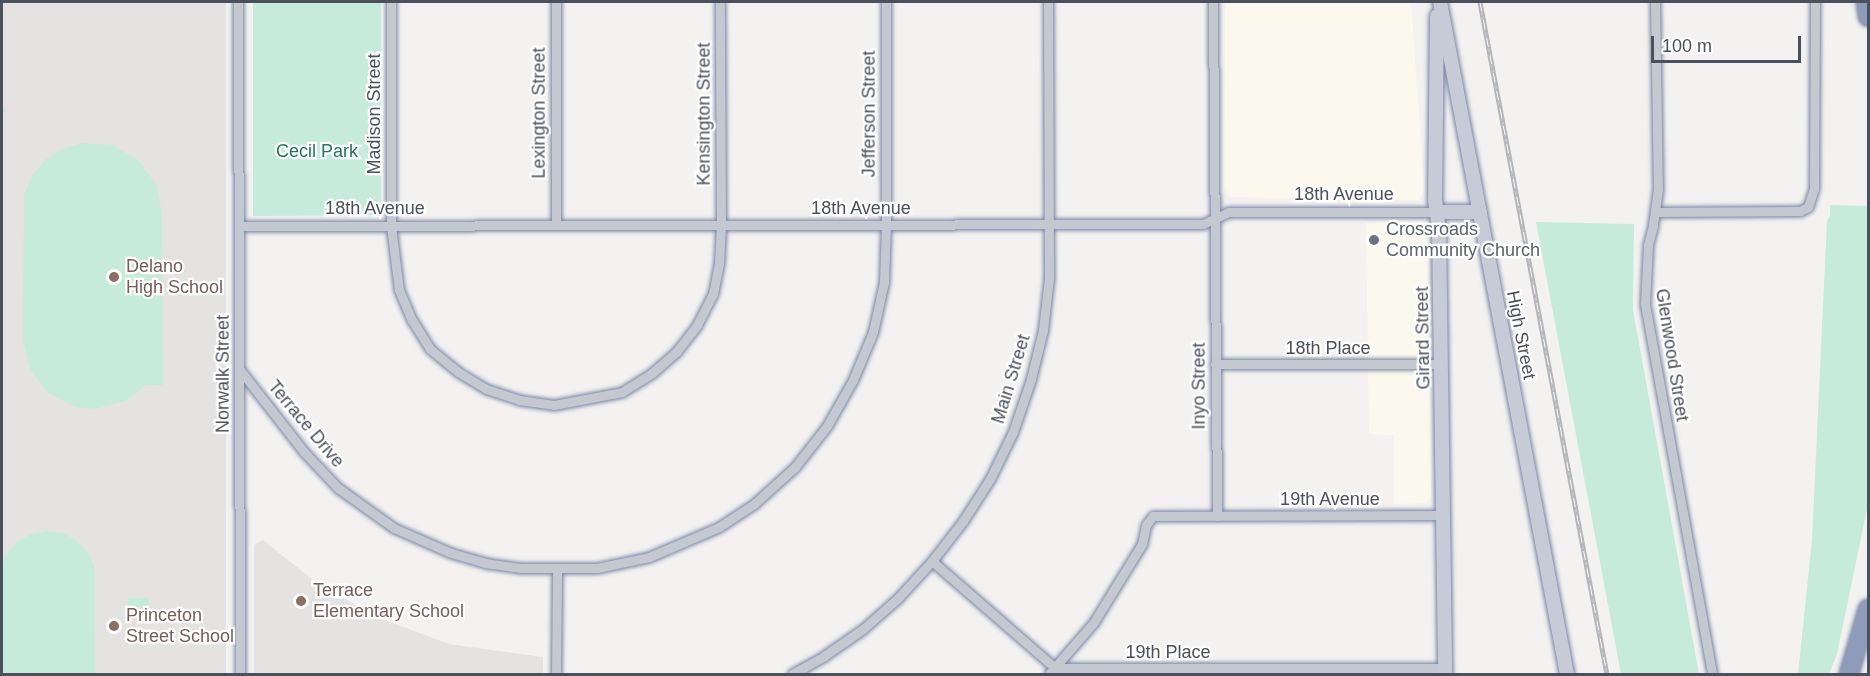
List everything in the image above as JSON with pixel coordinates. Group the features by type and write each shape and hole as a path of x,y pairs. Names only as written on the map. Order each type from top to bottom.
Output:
{"highway":[{"path":"1865,2 1868,15"},
{"path":"1849,675 1869,609"}],"main road":[{"name":"Girard Street","path":"1439,2 1435,56 1445,671"},
{"name":"High Street","path":"1439,2 1567,675"},
{"name":"18th Avenue","path":"1437,212 1480,212"}],"street":[{"name":"Norwalk Street","path":"238,2 240,675"},
{"name":"Madison Street","path":"391,2 391,226 399,290 412,320 430,349 458,372 486,389 519,400 554,405 622,392 652,373 677,351 697,325 713,294 719,263 721,226"},
{"name":"Lexington Street","path":"556,2 556,225"},
{"name":"Kensington Street","path":"720,2 721,226"},
{"name":"Jefferson Street","path":"886,2 886,226"},
{"name":"Main Street","path":"792,675 862,629 898,598 932,561 984,488 1013,432 1031,379 1043,330 1049,278 1051,225 1048,2"},
{"name":"Inyo Street","path":"1213,2 1217,516"},
{"name":"Glenwood Street","path":"1655,2 1656,212 1648,245 1645,304 1712,675"},
{"path":"1656,212 1800,211 1808,207 1814,189 1815,2"},
{"name":"18th Avenue","path":"239,226 1203,224 1229,212 1437,212"},
{"name":"Terrace Drive","path":"240,370 314,464 351,498 380,519 412,537 468,558 520,568 557,570 597,568 631,562 686,544 719,527 753,504 795,467 827,426 853,380 873,332 884,282 886,226"},
{"name":"18th Place","path":"1215,364 1441,364"},
{"name":"19th Avenue","path":"1217,516 1442,515"},
{"path":"932,561 1052,671 1094,622 1142,544 1146,525 1153,516 1217,516"},
{"path":"556,675 557,570"},
{"name":"19th Place","path":"1052,671 1445,671"}],"shaded area":[{"name":"Delano High School","path":"2,2 226,2 226,674 2,674"},
{"path":"1225,2 1411,2 1424,189 1419,200 1229,197 1224,184"},
{"path":"1424,222 1429,232 1431,497 1426,503 1394,504 1394,435 1369,434 1366,223"},
{"name":"Terrace Elementary School","path":"263,540 318,584 379,618 449,644 543,657 543,674 254,674 254,545"}],"green space":[{"name":"Cecil Park","path":"253,2 381,2 381,210 378,215 253,216"},
{"path":"2,105 7,110 2,115"},
{"path":"82,143 112,145 138,160 156,184 162,213 163,385 146,385 125,401 95,409 75,407 48,393 30,369 23,341 24,195 32,176 45,160 62,149"},
{"path":"1830,205 1868,206 1868,504 1837,654 1829,674 1798,674 1812,540 1827,221 1830,216"},
{"path":"1536,222 1634,224 1633,310 1699,674 1621,674"},
{"path":"47,531 62,533 76,540 87,551 94,565 95,674 2,674 2,564 8,552 18,541 32,534"},
{"path":"128,598 149,598 149,615 128,615"}],"railway":[{"path":"1480,2 1607,674"}],"place":[{"name":"Crossroads Community Church","path":"1374,240"},
{"name":"Delano High School","path":"114,277"},
{"name":"Terrace Elementary School","path":"301,601"},
{"name":"Princeton Street School","path":"114,626"}]}
